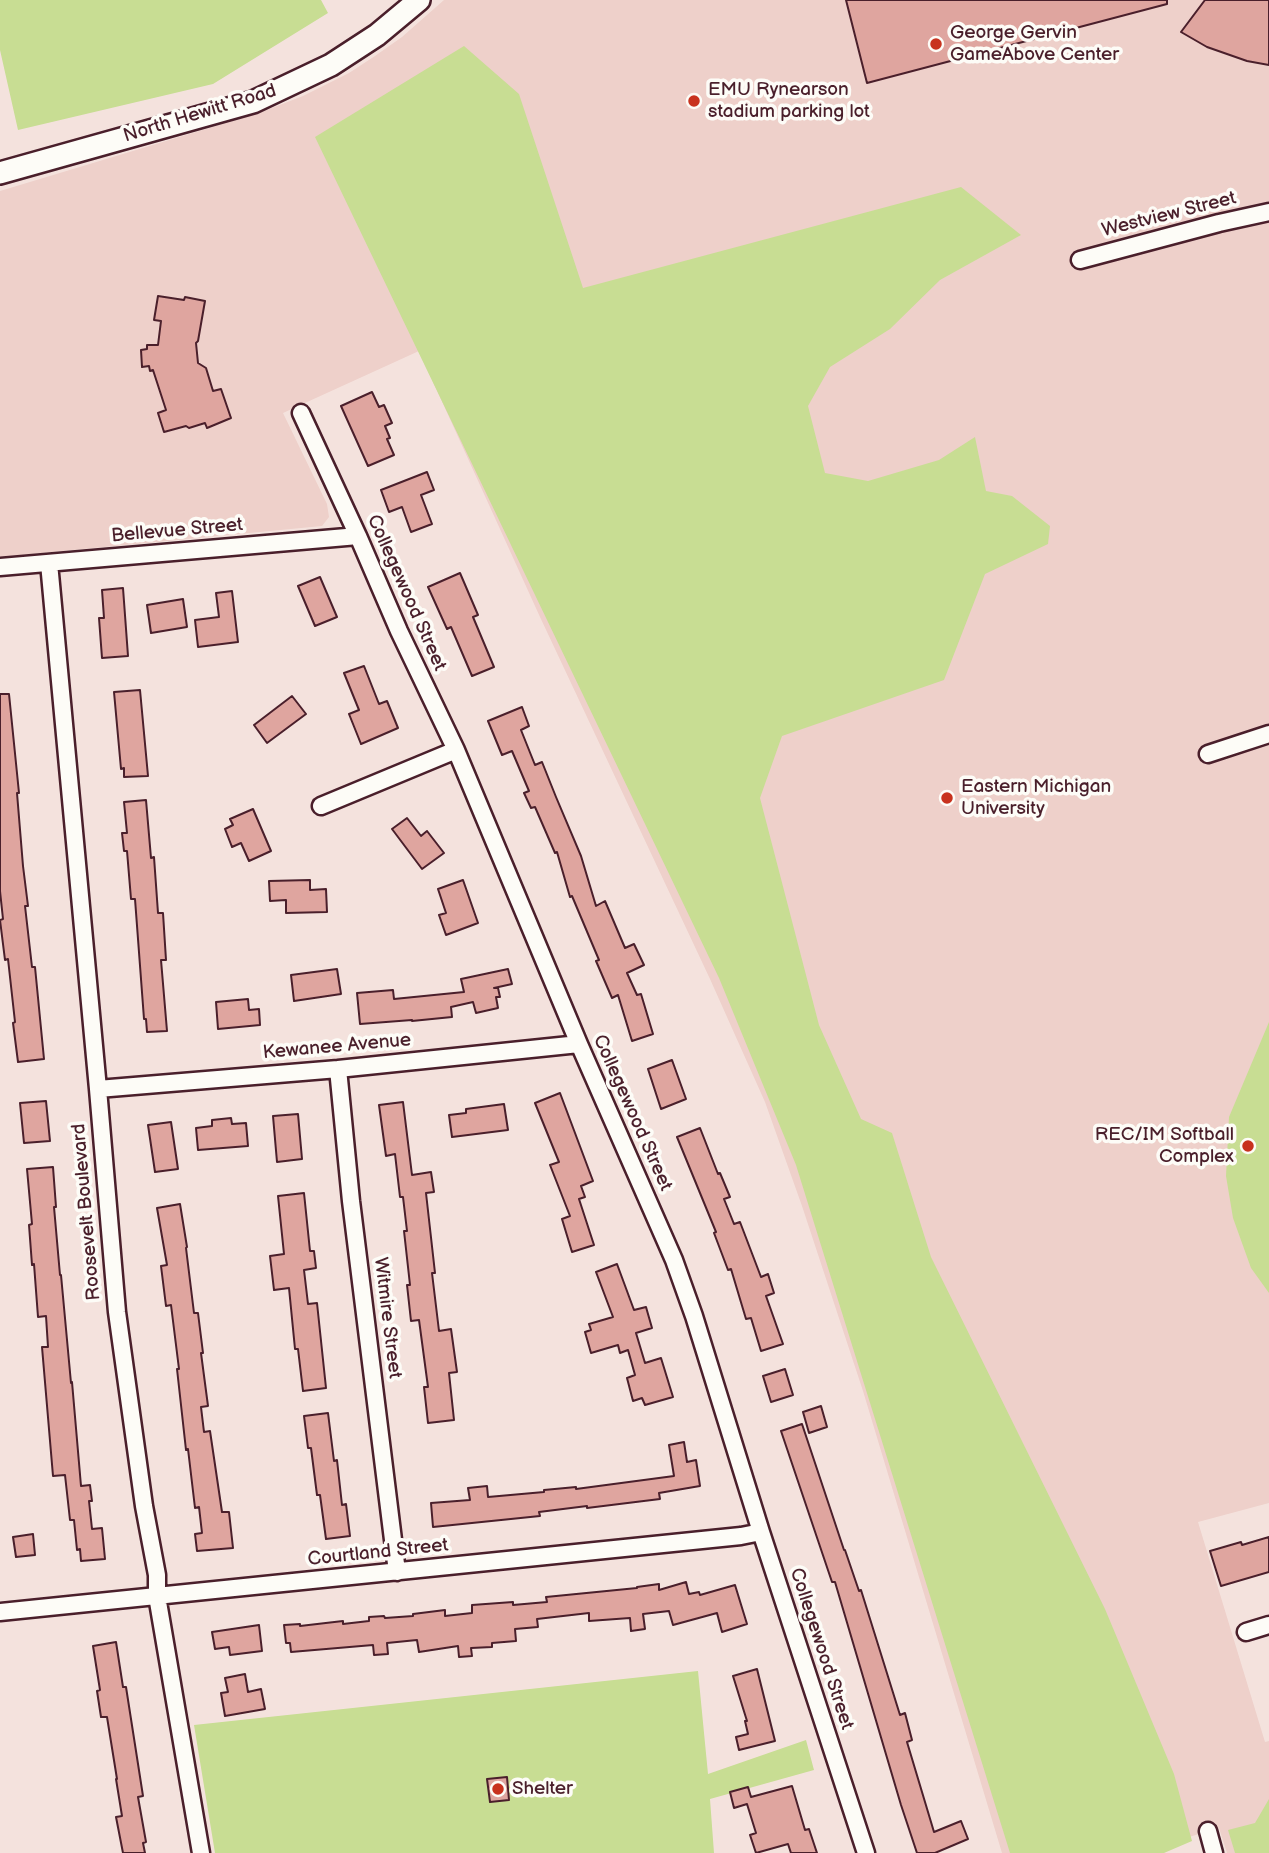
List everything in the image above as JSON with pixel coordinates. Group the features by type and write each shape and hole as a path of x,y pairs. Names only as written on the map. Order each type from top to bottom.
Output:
{"main road":[{"name":"North Hewitt Road","path":"0,173 253,102 331,65 377,36 419,0"}],"street":[{"name":"Westview Street","path":"1080,260 1269,212"},
{"name":"Collegewood Street","path":"300,413 456,750 579,1044 674,1260 866,1853"},
{"name":"Bellevue Street","path":"0,567 358,536"},
{"name":"Roosevelt Boulevard","path":"49,563 117,1312 144,1506 157,1575 157,1597 201,1853"},
{"path":"1209,754 1269,734"},
{"path":"321,806 456,750"},
{"name":"Kewanee Avenue","path":"98,1089 338,1069 579,1044"},
{"name":"Witmire Street","path":"338,1069 352,1214 397,1572"},
{"name":"Courtland Street","path":"0,1612 761,1532"},
{"path":"1246,1632 1269,1625"},
{"path":"1208,1831 1214,1853"}],"shaded area":[{"name":"Eastern Michigan University","path":"444,0 1269,0 1269,1503 1198,1522 1265,1742 1269,1741 1269,1853 1227,1853 1219,1828 1136,1853 1002,1853 863,1391 765,1102 419,351 283,413 327,504 329,517 322,526 0,557 0,191 259,113 303,96 349,73 375,56 402,37"}],"green space":[{"path":"0,0 321,0 328,13 213,84 18,130 0,50"},
{"path":"464,46 519,94 583,288 961,187 1021,235 940,280 890,329 830,367 808,406 825,473 868,481 939,460 975,437 986,491 1012,496 1050,526 1048,544 985,574 944,680 782,736 760,798 819,1025 861,1119 892,1133 931,1257 1105,1609 1174,1774 1192,1841 1164,1853 1010,1853 796,1165 719,978 315,137"},
{"name":"REC/IM Softball Complex","path":"1269,1022 1269,1293 1251,1268 1233,1218 1226,1176 1229,1117"},
{"path":"698,1671 708,1774 806,1740 814,1770 710,1799 714,1853 215,1853 194,1725"},
{"path":"1269,1799 1269,1853 1235,1853 1228,1830 1255,1823"}],"building":[{"name":"George Gervin GameAbove Center","path":"846,0 1167,0 1167,4 867,83"},
{"path":"1205,0 1269,0 1269,65 1247,61 1207,47 1181,32"},
{"path":"158,296 205,301 196,343 198,363 206,368 213,391 221,389 231,418 207,428 205,423 164,432 158,413 166,410 153,370 150,371 149,366 142,367 141,350 147,349 147,345 158,345 161,321 154,320"},
{"path":"372,392 379,407 384,405 392,423 385,426 394,455 368,466 341,406"},
{"path":"427,472 434,490 421,495 432,524 411,532 402,507 389,512 381,490"},
{"path":"460,573 478,615 473,617 494,667 472,676 451,627 447,629 428,587"},
{"path":"320,577 337,617 315,626 298,586"},
{"path":"123,588 128,656 102,658 99,618 104,618 102,590"},
{"path":"232,591 238,642 198,647 195,620 219,617 216,593"},
{"path":"183,599 187,627 151,633 147,605"},
{"path":"364,666 379,704 387,701 398,728 361,744 349,714 359,710 344,673"},
{"path":"140,690 148,776 124,777 114,692"},
{"path":"0,694 9,694 28,906 25,906 32,967 35,967 44,1059 18,1062 8,959 5,960 0,920 3,919 0,891"},
{"path":"292,696 306,714 267,743 254,725"},
{"path":"522,707 529,726 521,730 535,765 542,762 581,856 596,906 605,901 625,948 634,944 644,965 627,973 637,995 641,994 653,1034 632,1041 618,995 612,998 596,961 599,960 572,896 570,897 557,852 555,853 535,807 531,808 524,793 529,791 512,751 502,755 488,721"},
{"path":"146,800 158,913 163,913 166,960 161,960 167,1031 147,1032 135,899 131,899 127,851 124,851 122,833 127,833 124,802"},
{"path":"253,809 271,851 249,861 241,843 232,847 225,829 233,825 230,819"},
{"path":"407,818 421,836 427,831 444,853 422,869 392,829"},
{"path":"310,880 310,890 326,889 327,912 286,913 286,900 270,901 269,881"},
{"path":"463,880 478,923 446,935 439,915 446,913 438,889"},
{"path":"337,969 341,994 294,1001 291,975"},
{"path":"508,969 512,984 494,988 498,988 500,997 496,997 498,1008 476,1013 473,1002 451,1007 452,1017 360,1024 357,993 393,990 394,999 464,992 461,979"},
{"path":"248,999 249,1010 259,1009 260,1025 218,1029 216,1002"},
{"path":"672,1060 686,1099 661,1109 648,1069"},
{"path":"560,1093 593,1181 581,1186 585,1197 579,1199 594,1245 572,1252 562,1219 570,1216 550,1165 559,1162 535,1103"},
{"path":"46,1101 50,1141 24,1143 20,1103"},
{"path":"403,1102 412,1175 431,1172 434,1192 426,1193 435,1273 432,1273 439,1331 451,1329 457,1372 449,1373 454,1420 428,1423 424,1387 428,1387 419,1320 411,1321 403,1197 400,1197 395,1154 386,1156 379,1105"},
{"path":"504,1104 508,1130 452,1137 449,1115 466,1113 466,1109"},
{"path":"298,1114 302,1159 277,1162 273,1116"},
{"path":"231,1118 232,1124 246,1123 248,1146 198,1150 196,1128 212,1126 212,1120"},
{"path":"171,1122 178,1169 155,1172 148,1125"},
{"path":"700,1128 730,1197 724,1199 734,1224 740,1222 761,1277 768,1274 774,1293 766,1296 783,1344 761,1351 751,1318 746,1319 731,1269 728,1270 714,1233 716,1232 677,1137"},
{"path":"53,1167 54,1207 81,1486 90,1485 92,1529 102,1528 105,1559 81,1561 74,1520 70,1520 65,1475 53,1476 42,1347 48,1347 46,1316 38,1317 29,1225 32,1224 27,1169"},
{"path":"304,1193 310,1251 314,1251 316,1268 304,1270 308,1304 317,1303 326,1388 303,1391 298,1349 295,1349 289,1288 274,1290 270,1256 284,1254 278,1196"},
{"path":"180,1204 194,1313 198,1313 203,1353 208,1406 201,1407 204,1432 210,1431 222,1512 229,1512 233,1548 197,1551 195,1534 202,1533 199,1507 195,1508 188,1449 186,1450 171,1305 166,1306 161,1266 167,1265 157,1208"},
{"path":"617,1264 634,1310 646,1307 652,1328 636,1333 645,1363 661,1358 673,1397 645,1405 642,1398 633,1401 627,1378 635,1375 628,1350 620,1353 618,1345 591,1353 585,1332 591,1330 589,1324 613,1317 596,1272"},
{"path":"785,1369 793,1395 771,1402 763,1376"},
{"path":"821,1406 827,1427 809,1433 803,1412"},
{"path":"328,1413 334,1461 337,1460 342,1505 346,1504 350,1536 326,1539 304,1416"},
{"path":"802,1424 844,1550 859,1591 861,1590 900,1715 905,1713 912,1740 907,1742 934,1832 961,1821 968,1839 935,1853 917,1853 835,1582 832,1582 781,1431"},
{"path":"684,1442 687,1462 696,1460 700,1486 659,1493 660,1499 539,1512 540,1516 433,1527 431,1503 470,1500 468,1488 487,1486 488,1497 674,1476 669,1445"},
{"path":"33,1534 35,1555 16,1557 13,1537"},
{"path":"1269,1537 1269,1572 1221,1586 1210,1551"},
{"path":"686,1582 689,1594 699,1592 700,1595 735,1585 747,1624 722,1632 717,1613 673,1625 669,1611 643,1614 645,1629 631,1631 630,1618 589,1621 589,1613 537,1619 538,1627 515,1629 516,1641 492,1643 492,1647 471,1648 472,1656 459,1657 458,1646 419,1652 417,1640 387,1643 388,1654 374,1655 373,1645 291,1652 290,1643 286,1643 284,1625 343,1621 343,1624 369,1621 369,1617 413,1616 445,1610 445,1616 472,1613 472,1605 547,1602 546,1597 659,1584 659,1590"},
{"path":"259,1625 262,1651 230,1655 229,1647 215,1649 212,1632"},
{"path":"116,1642 143,1796 138,1797 146,1842 143,1843 145,1853 123,1853 116,1817 122,1816 117,1779 107,1717 101,1717 97,1691 100,1690 93,1646"},
{"path":"757,1669 775,1741 739,1750 736,1737 748,1734 747,1721 733,1676"},
{"path":"245,1674 248,1692 261,1689 265,1709 225,1716 221,1693 228,1692 225,1678"},
{"name":"Shelter","path":"507,1777 509,1800 490,1802 487,1779"},
{"path":"792,1786 805,1830 809,1829 817,1853 791,1853 788,1844 756,1853 750,1835 756,1833 747,1804 734,1808 730,1792 748,1787 751,1797"}],"place":[{"name":"George Gervin GameAbove Center","path":"936,44"},
{"name":"EMU Rynearson stadium parking lot","path":"694,101"},
{"name":"Eastern Michigan University","path":"947,798"},
{"name":"REC/IM Softball Complex","path":"1248,1146"},
{"name":"Shelter","path":"498,1789"}]}
